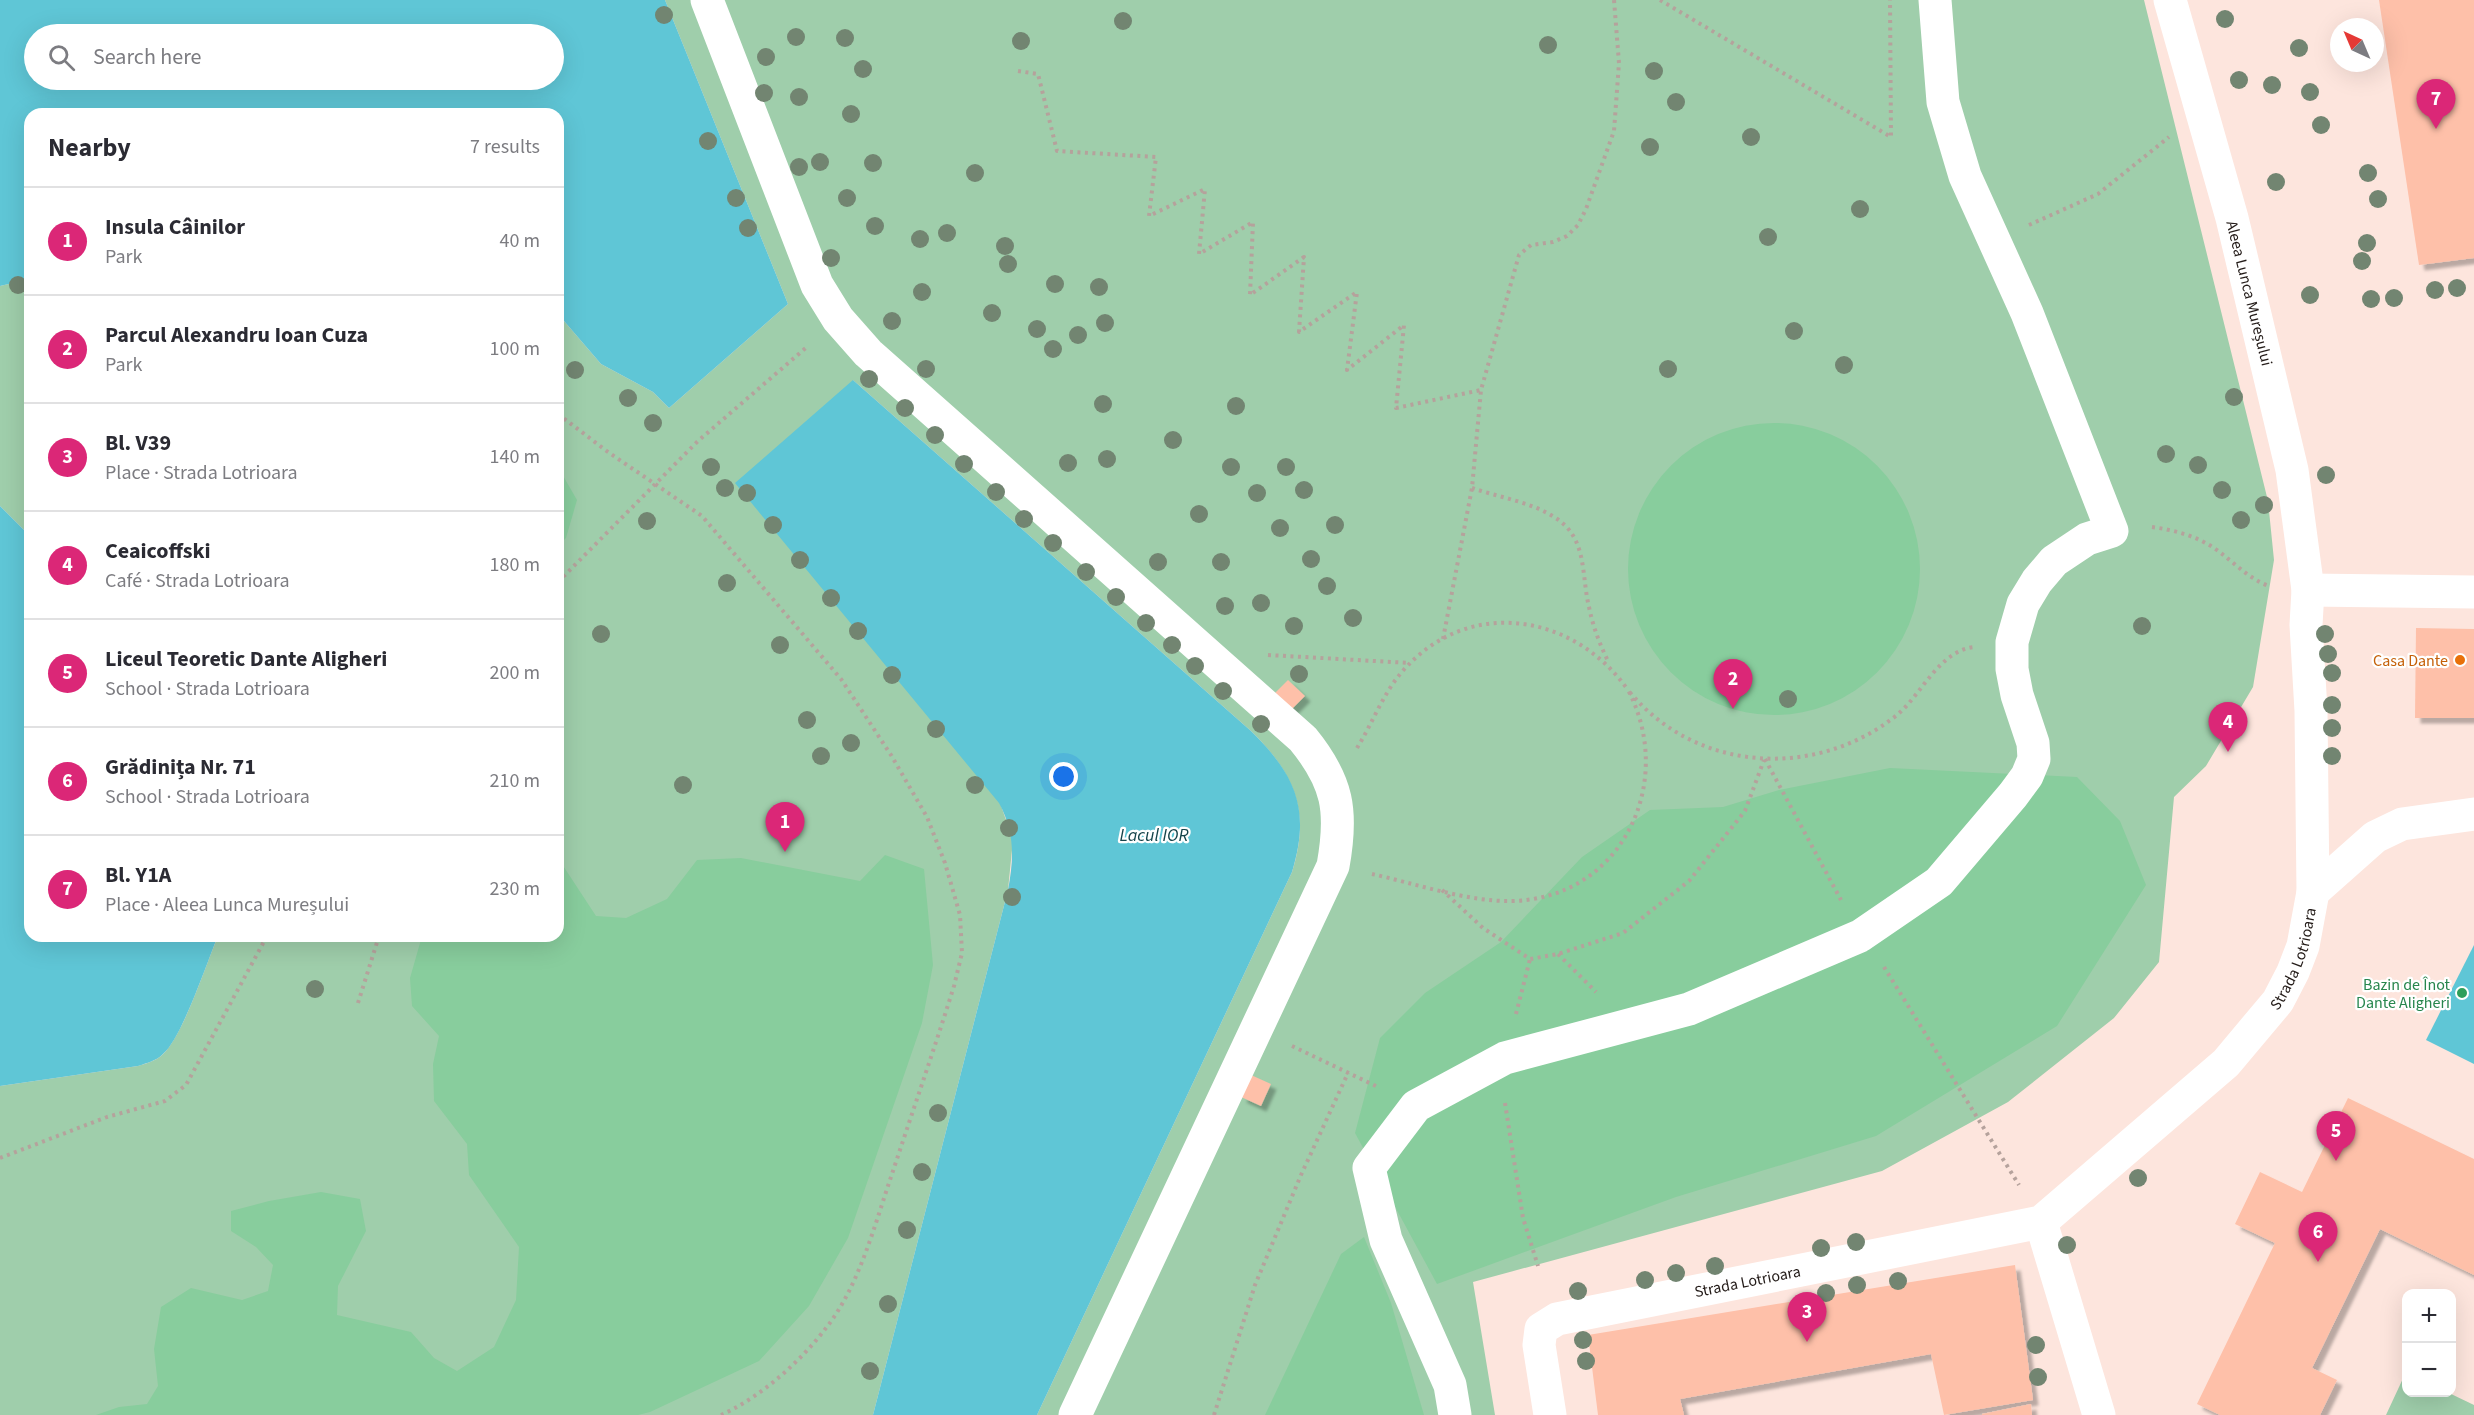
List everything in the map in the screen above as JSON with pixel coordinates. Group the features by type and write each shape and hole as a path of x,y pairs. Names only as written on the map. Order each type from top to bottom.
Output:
{"street":[{"path":"707,0 817,285 838,319 868,353 1303,739 1327,771 1338,814 1338,836 1333,866 1075,1415"},
{"path":"1455,1415 1450,1385 1386,1240 1369,1168 1416,1106 1505,1058 1689,1009 1860,936 1939,882 2027,776 2034,759 2033,743 2014,682 2013,642 2023,604 2045,571 2076,546 2112,531 2027,313 1965,176 1943,102 1935,0"},
{"name":"Aleea Lunca Mureșului","path":"2170,0 2232,218 2292,470 2308,590"},
{"path":"2308,590 2474,592"},
{"name":"Strada Lotrioara","path":"1550,1415 1539,1346 1541,1329 1557,1319 2041,1222 2226,1063 2278,1001 2293,972 2303,946 2313,892 2312,711 2306,625 2308,590"},
{"path":"2313,892 2355,852 2375,837 2402,824 2474,814"},
{"path":"2041,1222 2099,1415"}],"path":[{"path":"1443,639 1472,488 1481,390 1519,255 1531,245 1560,240 1573,232 1586,209 1614,131 1619,63 1614,0"},
{"path":"1660,0 1891,137 1890,0"},
{"path":"1018,71 1038,74 1057,151 1156,157 1149,216 1205,189 1199,254 1253,222 1250,295 1304,257 1299,332 1357,292 1347,370 1404,325 1396,408 1481,390"},
{"path":"1995,239 2098,194 2201,110"},
{"path":"564,576 698,441 838,319"},
{"path":"564,418 702,516 841,679 927,817 945,863 960,915 962,953 954,986 876,1220 852,1283 827,1327 800,1358 764,1388 721,1415"},
{"path":"1472,488 1545,512 1564,523 1573,534 1583,561 1586,593 1595,632 1612,669"},
{"path":"2112,531 2146,527 2178,532 2215,548 2260,583 2308,590"},
{"path":"1355,752 1394,682 1411,663 1443,639 1467,629 1493,623 1533,624 1570,637 1592,651 1612,669 1628,690 1655,718 1689,739 1725,753 1764,759 1804,757 1855,742 1899,713 1955,652 1964,648 2013,642"},
{"path":"1204,651 1411,663"},
{"path":"1333,866 1496,900 1536,898 1574,884 1610,856 1636,818 1646,779 1646,740 1639,714 1628,690"},
{"path":"1764,759 1860,936 1883,966 2041,1222"},
{"path":"1442,890 1483,928 1530,959 1558,954 1623,933 1689,881 1745,811 1764,759"},
{"path":"0,1158 107,1118 176,1096 186,1085 264,942"},
{"path":"358,1003 377,942"},
{"path":"1558,954 1628,1025"},
{"path":"1505,1058 1530,959"},
{"path":"1214,1415 1255,1285 1301,1175 1348,1073 1257,1030"},
{"path":"1504,1100 1522,1218 1538,1266"}],"green space":[{"path":"665,0 2144,0 2268,501 2274,560 2253,687 2206,766 2174,797 2159,962 2114,1018 2008,1102 1882,1171 1473,1282 1495,1415 1037,1415 1292,872 1300,831 1299,812 1295,795 1279,763 1251,731 853,380 1013,840 1008,890 873,1415 0,1415 0,1086 138,1066 160,1057 181,1027 216,942 564,942 564,321 601,364 653,392 669,408 788,304"},
{"path":"24,280 24,530 0,506 0,286"},
{"path":"1760,423 1788,423 1816,429 1843,440 1878,465 1896,488 1909,513 1918,540 1920,569 1918,598 1909,625 1896,650 1878,673 1843,698 1816,709 1788,715 1760,715 1732,709 1705,698 1670,673 1645,638 1634,611 1628,583 1628,555 1634,527 1645,500 1670,465 1705,440 1732,429"},
{"path":"564,477 577,500 564,540"},
{"path":"1890,768 2077,777 2120,821 2146,885 2057,1026 1876,1136 1676,1197 1437,1284 1355,1133 1380,1038 1425,993 1501,942 1582,857 1650,810 1723,807 1779,790"},
{"path":"885,855 924,869 933,965 922,1023 848,1238 809,1306 759,1361 650,1412 638,1415 96,1415 119,1407 147,1404 158,1386 154,1349 161,1307 191,1288 242,1300 268,1291 273,1265 256,1247 231,1231 231,1211 269,1201 321,1192 360,1199 366,1231 338,1286 337,1315 411,1332 434,1358 457,1371 494,1347 516,1300 519,1247 469,1175 467,1144 434,1101 433,1064 439,1036 412,1006 410,978 420,942 564,942 564,867 596,916 626,918 667,899 697,860 741,858 860,881"},
{"path":"1364,1237 1391,1303 1424,1415 1265,1415 1341,1254"},
{"path":"2402,1381 2402,1397 2456,1396 2474,1405 2474,1415 2386,1415"}],"water":[{"path":"0,0 665,0 788,304 669,408 653,392 601,364 564,321 564,108 24,108 24,280 0,286"},
{"name":"Lacul IOR","path":"853,380 1251,731 1279,763 1296,795 1300,830 1292,872 1037,1415 873,1415 1008,890 1012,846 1008,825 999,803 735,483"},
{"path":"0,506 24,530 24,942 216,942 194,999 178,1032 163,1054 151,1062 138,1066 0,1086"},
{"name":"Bazin de Înot Dante Aligheri","path":"2474,945 2474,1064 2426,1040"}],"building":[{"path":"2379,0 2474,0 2474,258 2419,265 2384,33 2384,18 2382,18"},
{"path":"2416,628 2474,629 2474,718 2415,718"},
{"path":"1288,680 1305,696 1292,709 1275,693"},
{"path":"1251,1075 1271,1084 1261,1106 1241,1097"},
{"path":"2348,1098 2474,1159 2474,1275 2380,1229 2312,1368 2337,1380 2320,1415 2220,1415 2197,1404 2275,1243 2235,1224 2260,1172 2302,1192"},
{"path":"2015,1265 2033,1400 1944,1415 1931,1354 1680,1399 1684,1415 1598,1415 1588,1335"},
{"path":"2031,1404 2032,1415 1982,1415 1982,1414"}],"place":[{"name":"Bl. Y1A","path":"2436,129"},
{"name":"Casa Dante","path":"2460,660"},
{"name":"Parcul Alexandru Ioan Cuza","path":"1733,709"},
{"name":"Ceaicoffski","path":"2228,752"},
{"name":"Insula Câinilor","path":"785,852"},
{"name":"Bazin de Înot Dante Aligheri","path":"2462,993"},
{"name":"Liceul Teoretic Dante Aligheri","path":"2336,1161"},
{"name":"Grădinița Nr. 71","path":"2318,1262"},
{"name":"Bl. V39","path":"1807,1342"}]}
